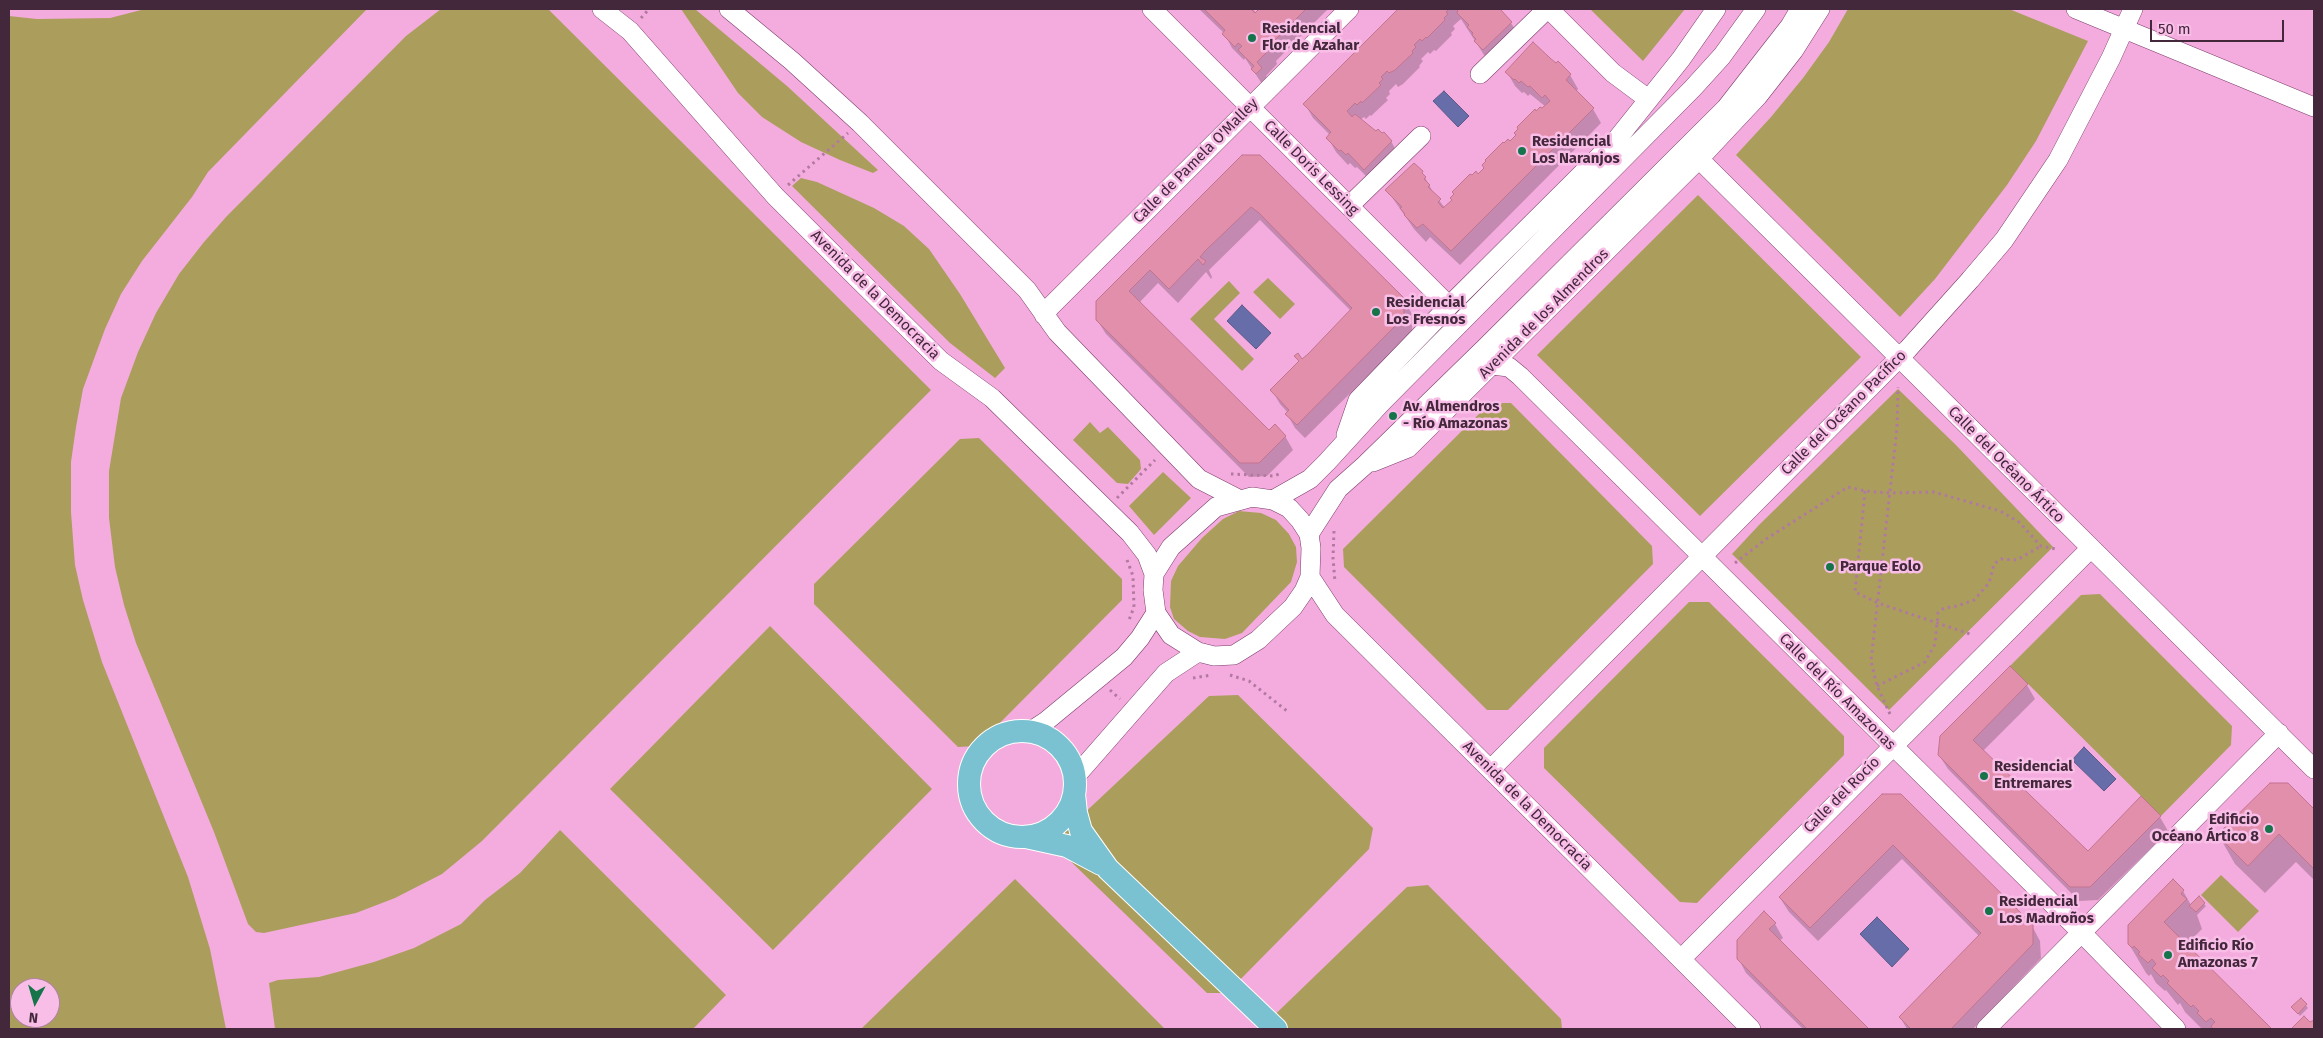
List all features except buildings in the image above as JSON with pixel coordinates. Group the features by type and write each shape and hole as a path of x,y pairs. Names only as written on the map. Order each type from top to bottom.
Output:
{"main road":[{"path":"1108,869 1081,831 1076,813 1075,786 1070,761 1061,747 1048,736 1031,731 1012,732 997,738 974,761 969,778 971,796 978,813 990,826 1006,834 1024,836 1067,846 1087,855 1108,869 1276,1029"},
{"path":"1024,836 1042,832 1057,823 1068,810 1075,786"}],"street":[{"name":"Avenida de la Democracia","path":"602,9 630,31 775,196 941,361 992,398 1130,533 1147,555 1154,574"},
{"path":"729,9 792,61 860,123 1027,290 1057,332 1199,479 1240,500"},
{"name":"Calle Doris Lessing","path":"1152,9 1449,306"},
{"name":"Calle de Pamela O'Malley","path":"1044,315 1050,306 1349,9"},
{"path":"1480,74 1548,9 1613,73 1648,99"},
{"path":"1344,442 1358,400 1617,138 1680,59 1716,9"},
{"path":"1273,500 1310,479 1577,204 1693,88 1722,56 1756,9"},
{"name":"Avenida de los Almendros","path":"1308,534 1338,489 1365,465 1726,108 1790,26 1800,9"},
{"name":"Avenida de los Almendros","path":"1365,465 1408,448 1627,232 1758,96 1794,50 1820,9"},
{"path":"2076,9 2314,108"},
{"name":"Calle del Océano Pacífico","path":"1491,769 1900,357 2004,240 2032,200 2074,131 2132,9"},
{"path":"1758,66 1758,96"},
{"path":"1350,206 1421,136"},
{"name":"Calle del Océano Ártico","path":"1699,159 1900,357 1965,426 2314,769"},
{"path":"1577,204 1583,173"},
{"name":"Avenida de los Almendros","path":"1594,240 1627,232"},
{"name":"Calle del Río Amazonas","path":"1492,365 1509,367 1520,376 1891,746 2082,933 2176,1029"},
{"path":"1252,497 1273,500 1289,508 1300,520 1308,534 1312,548 1310,577 1304,591 1293,607 1258,640 1234,655 1214,656 1198,652 1171,635 1156,613 1153,590 1154,574 1171,547 1194,525 1216,507 1240,500 1252,497"},
{"name":"Calle del Rocío","path":"1680,959 2090,549"},
{"name":"Avenida de la Democracia","path":"1310,577 1322,599 1335,615 1751,1029"},
{"path":"1031,731 1045,722 1124,657 1140,638 1156,613"},
{"path":"1075,786 1166,673 1198,652"},
{"path":"1986,1029 2279,733"}],"path":[{"path":"775,196 860,123"},
{"path":"1890,714 1877,686 1871,661 1897,428 1898,387"},
{"path":"1735,563 1766,539 1848,487 1865,491 1890,493 1934,492 2000,511 2019,522 2041,546 2056,549"},
{"path":"1865,491 1855,592 1878,603 1974,635"},
{"path":"1335,529 1333,558 1335,582 1338,589"},
{"path":"1877,686 1925,662 1935,644 1938,613 1944,608 1974,600 1989,582 1994,564 2001,559 2017,560 2041,546"}],"shaded area":[{"path":"145,9 367,9 208,172 192,197 142,261 121,294 105,329 83,389 71,462 71,512 75,565 83,600 102,662 188,877 210,949 226,1029 9,1029 9,16 37,19 110,18"},
{"path":"441,9 548,9 931,390 482,841 442,874 395,898 356,913 264,933 256,932 248,924 214,832 136,643 124,605 115,567 109,518 109,471 121,398 138,352 156,313 179,274 204,242 226,217 406,36"},
{"path":"681,9 695,9 787,86 878,170 873,173 840,160 801,142 762,117 738,93"},
{"path":"1590,9 1685,9 1643,61"},
{"path":"1848,9 2009,9 2088,41 2036,141 2007,185 1935,279 1900,317 1736,155 1803,78 1829,42"},
{"path":"801,178 817,182 874,208 904,226 929,249 960,294 1005,368 995,378 950,343 792,186"},
{"path":"1698,195 1861,357 1700,516 1537,355"},
{"path":"1268,278 1295,304 1280,319 1253,292"},
{"path":"1229,281 1240,293 1214,319 1254,359 1242,371 1190,319"},
{"path":"1898,389 1956,445 2053,547 1889,710 1732,554 1759,525"},
{"path":"1490,403 1511,403 1652,546 1653,564 1508,710 1487,710 1344,567 1343,549"},
{"path":"1090,422 1100,433 1108,427 1140,460 1141,469 1128,484 1117,483 1073,440"},
{"path":"979,438 1122,579 1122,600 977,746 958,747 814,604 814,584 960,439"},
{"path":"1163,472 1191,498 1154,535 1129,506"},
{"path":"1239,511 1261,513 1276,520 1289,534 1296,547 1297,562 1291,582 1242,633 1225,639 1200,637 1188,631 1174,619 1170,607 1171,581 1178,566 1202,538 1223,519"},
{"path":"2100,594 2232,726 2231,745 2161,816 2010,666 2081,595"},
{"path":"1689,602 1709,602 1844,736 1844,755 1697,903 1680,902 1544,768 1544,748"},
{"path":"770,626 932,789 773,950 610,789"},
{"path":"1238,695 1373,828 1369,849 1227,993 1207,993 1063,854 1063,833 1209,696"},
{"path":"560,830 726,995 693,1029 275,1029 269,983 278,980 319,977 374,962 414,948 461,924 485,900 520,873"},
{"path":"2221,875 2259,911 2238,932 2201,895"},
{"path":"1015,879 1165,1029 861,1029"},
{"path":"1428,885 1561,1019 1562,1029 1260,1029 1407,887"}],"water":[{"path":"1444,91 1469,116 1458,127 1433,101"},
{"path":"1242,305 1271,333 1256,349 1227,321"},
{"path":"2084,747 2116,779 2104,791 2072,760"},
{"path":"1877,917 1909,949 1892,967 1860,934"}],"place":[{"name":"Residencial Flor de Azahar","path":"1252,38"},
{"name":"Residencial Los Naranjos","path":"1522,151"},
{"name":"Residencial Los Fresnos","path":"1376,312"},
{"name":"Av. Almendros - Río Amazonas","path":"1393,416"},
{"name":"Parque Eolo","path":"1830,567"},
{"name":"Residencial Entremares","path":"1984,776"},
{"name":"Edificio Océano Ártico 8","path":"2269,829"},
{"name":"Residencial Los Madroños","path":"1989,911"},
{"name":"Edificio Río Amazonas 7","path":"2168,955"}]}
